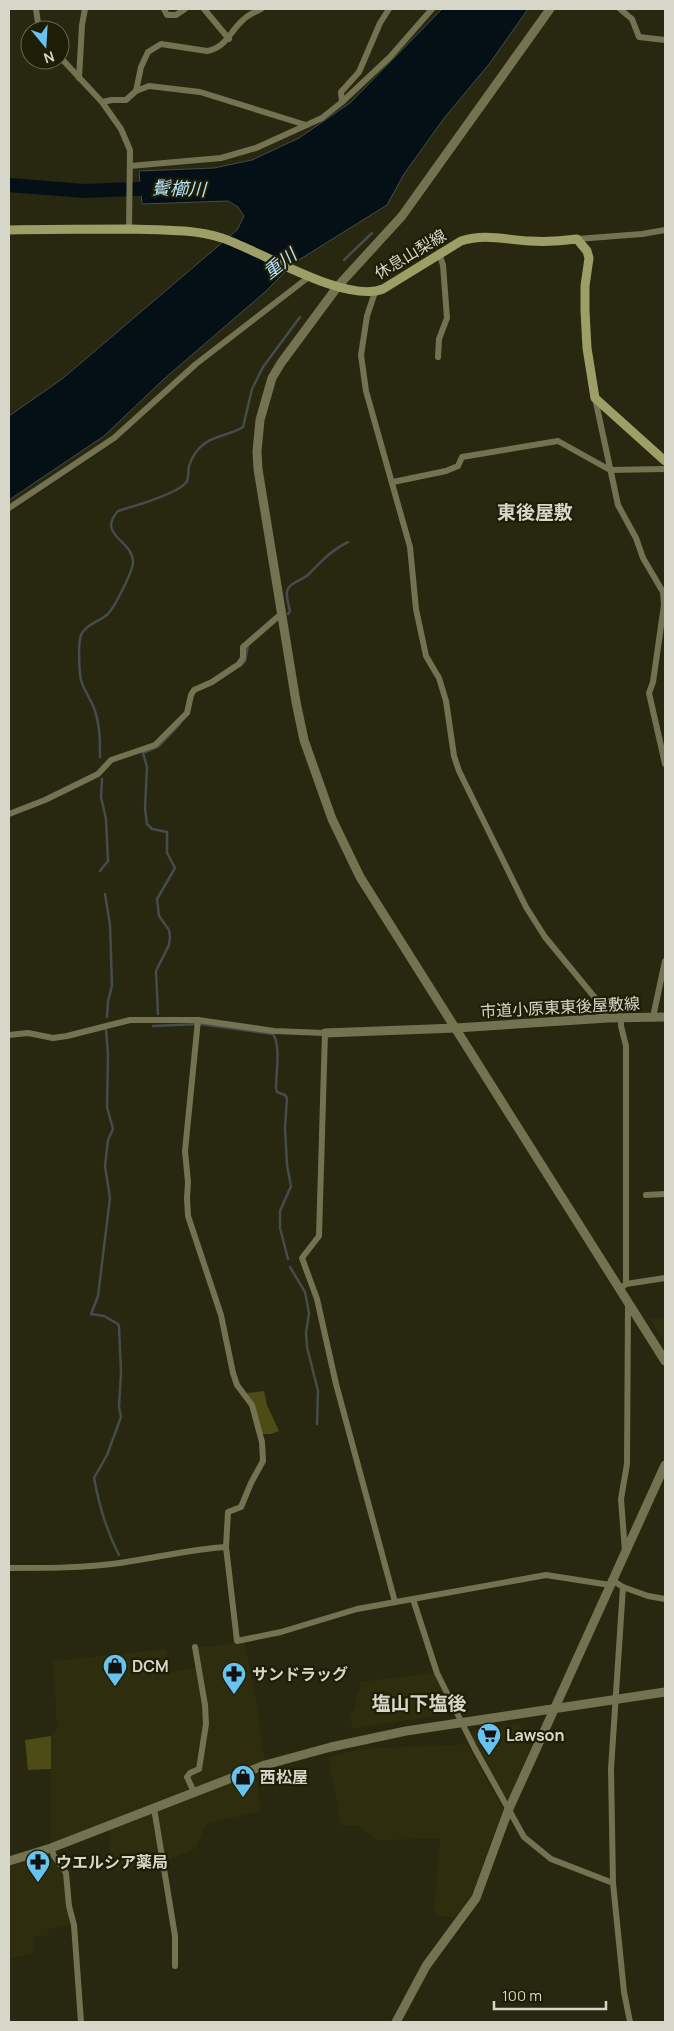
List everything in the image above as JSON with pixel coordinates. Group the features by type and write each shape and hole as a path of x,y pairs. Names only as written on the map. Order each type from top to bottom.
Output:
{"main road":[{"name":"休息山梨線","path":"9,230 184,230 222,238 338,286 355,291 376,292 439,253 461,241 474,237 486,236 531,241 577,239"},
{"path":"577,239 587,251 589,258 584,311 595,398 665,461"}],"street":[{"path":"79,78 82,25 85,9"},
{"path":"164,9 167,15 176,15 185,9"},
{"path":"204,9 229,39"},
{"path":"136,91 141,67 148,52 162,44 207,51 219,47 229,39 242,21 260,9"},
{"path":"342,102 342,92 360,72 380,23 389,9"},
{"path":"130,166 221,158 256,148 322,118 342,102 390,56 432,9"},
{"path":"550,9 402,216 338,286 280,363 272,378 260,420 257,451 258,469 301,726 310,761 332,819 360,877 623,1286 628,1302 665,1361"},
{"path":"620,9 632,19 639,37 665,40"},
{"path":"70,69 102,102 121,129 130,150 129,229"},
{"path":"102,102 126,100 136,91 149,86 200,92 306,125"},
{"path":"577,239 642,234 665,230"},
{"path":"438,357 439,339 447,318 443,265 439,253"},
{"path":"9,508 114,438 196,364 308,275"},
{"path":"376,292 367,316 361,355 366,391 410,547 416,609 426,656 439,678 446,701 454,756 459,771 526,907 545,937 605,1010 608,1018"},
{"path":"595,398 618,505 636,538 643,558 663,592 664,605 653,682 649,693 665,764"},
{"path":"393,482 446,471 458,466 462,457 558,441 610,470 665,469"},
{"path":"9,814 45,800 98,774 111,760 155,745 187,713 194,690 212,682 239,664 243,658 244,646 281,614"},
{"path":"653,1017 665,961"},
{"name":"市道小原東東後屋敷線","path":"324,1033 456,1028 608,1018 665,1017"},
{"path":"621,1018 626,1046 623,1286"},
{"path":"9,1036 28,1033 52,1038 130,1020 324,1033 319,1236 302,1258 317,1300 336,1384 395,1602"},
{"path":"197,1023 185,1151 188,1182 188,1216 220,1315 233,1373 237,1385 252,1404 262,1442 263,1462 251,1483 241,1507 228,1512 226,1547 237,1641 281,1632 357,1609 546,1575 611,1582 648,1596 665,1599"},
{"path":"646,1195 665,1194"},
{"path":"623,1286 665,1278"},
{"path":"625,1551 621,1499 627,1464 628,1302"},
{"path":"396,2022 426,1966 476,1898 508,1811 665,1465"},
{"path":"9,1568 119,1563 173,1552 226,1547"},
{"path":"623,1587 611,1769 613,1883 624,1992 630,2022"},
{"path":"413,1599 437,1673 461,1723 524,1837 551,1859 613,1883"},
{"path":"194,1792 187,1777 190,1773 200,1769 206,1724 201,1676 195,1647"},
{"path":"9,1861 51,1848 265,1766 331,1746 406,1731 665,1692"},
{"path":"154,1808 175,1936 175,1966"},
{"path":"51,1848 54,1856 66,1873 69,1906 74,1925 81,2022"}],"shaded area":[{"path":"665,1317 665,1343 650,1319"},
{"path":"264,1391 267,1405 279,1431 271,1434 262,1434 247,1393"},
{"path":"244,1639 257,1705 265,1765 255,1769 261,1811 206,1824 195,1849 164,1861 162,1855 129,1870 110,1870 110,1834 105,1827 52,1848 66,1873 74,1925 49,1929 48,1935 34,1937 33,1954 9,1958 9,1861 51,1848 51,1736 57,1730 53,1661 166,1649 171,1672 199,1667 195,1647 216,1646"},
{"path":"434,1673 453,1713 353,1729 350,1717 356,1706 356,1696 360,1688 359,1682"},
{"path":"520,1724 533,1744 507,1801 470,1737 469,1732 489,1727"},
{"path":"51,1736 51,1769 28,1770 25,1740"},
{"path":"467,1744 503,1809 472,1896 455,1918 434,1915 440,1839 376,1840 359,1825 340,1825 336,1794 327,1758 359,1749"}],"water":[{"name":"重川","path":"442,9 528,9 490,63 445,117 404,174 387,205 294,263 265,292 164,379 104,436 9,500 9,416 62,379 237,230 244,216 238,207 228,201 142,204 139,171 214,168 252,160 299,138 350,103"}],"waterway":[{"name":"鬢櫛川","path":"9,185 84,191 158,188"},
{"path":"344,260 372,233"},
{"path":"100,757 97,717 81,680 79,644 83,632 111,610 132,568 132,555 113,532 111,526 112,519 118,511 156,499 183,486 188,479 190,463 199,448 213,439 243,427 252,389 263,367 300,317"},
{"path":"288,614 290,611 287,594 290,586 308,575 331,553 348,542"},
{"path":"241,665 245,661 248,645"},
{"path":"158,1014 156,971 169,945 170,937 169,930 159,916 157,899 175,868 167,853 167,832 152,829 147,824 145,808 147,767 143,753 159,746 180,724"},
{"path":"100,871 108,861 106,819 101,797 102,779"},
{"path":"105,894 110,925 112,986 108,1001 107,1017"},
{"path":"153,1026 200,1024 273,1034 277,1045 276,1088 277,1092 285,1095 287,1098 285,1128 287,1165 291,1186 280,1211 280,1228 288,1259"},
{"path":"106,1030 108,1055 107,1107 113,1129 108,1140 105,1166 110,1198 98,1296 91,1314 104,1316 118,1324 119,1327 121,1372 119,1407 121,1417 107,1455 94,1478 110,1536 119,1555"},
{"path":"290,1267 305,1292 309,1313 306,1333 307,1347 318,1391 317,1424"}],"place":[{"name":"DCM","path":"115,1687"},
{"name":"サンドラッグ","path":"234,1695"},
{"name":"Lawson","path":"489,1756"},
{"name":"西松屋","path":"243,1798"},
{"name":"ウエルシア薬局","path":"38,1883"}],"district":[{"name":"東後屋敷","path":"535,512"},
{"name":"塩山下塩後","path":"419,1703"}]}
